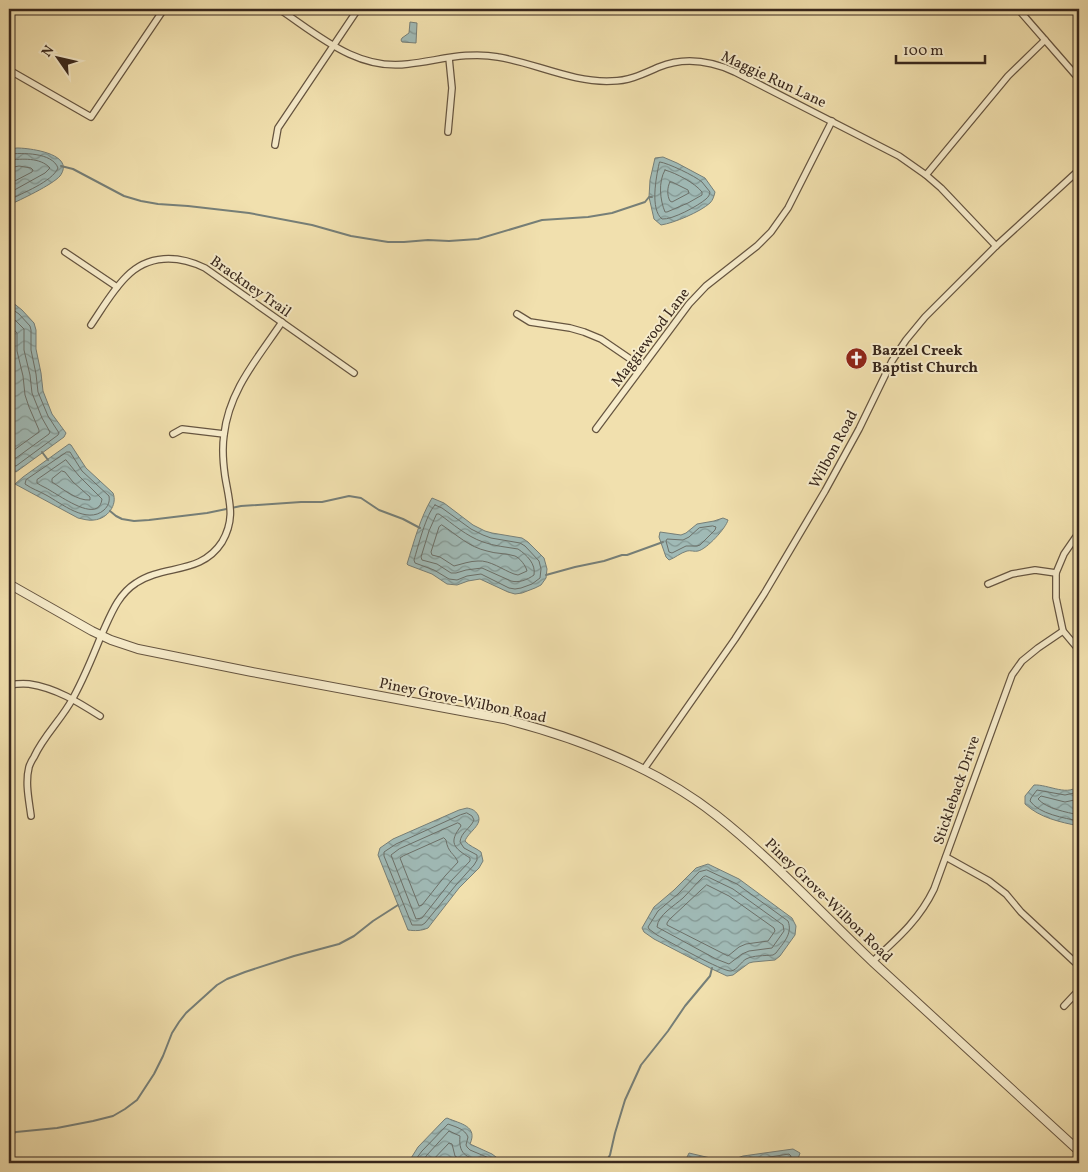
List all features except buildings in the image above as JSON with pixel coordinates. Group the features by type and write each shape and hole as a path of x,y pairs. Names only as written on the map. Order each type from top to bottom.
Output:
{"street":[{"path":"9,70 91,117 164,9"},
{"name":"Maggie Run Lane","path":"279,9 345,53 359,59 383,64 406,65 469,55 493,56 586,80 609,82 626,80 675,62 710,63 735,72 899,156 941,188 996,246"},
{"path":"1018,9 1079,79"},
{"path":"275,145 278,128 356,12"},
{"path":"926,175 1008,76 1045,40"},
{"path":"448,132 452,88 449,58"},
{"name":"Maggiewood Lane","path":"596,429 689,304 718,276 757,246 771,232 788,208 832,121"},
{"name":"Wilbon Road","path":"644,769 735,639 764,594 825,492 856,435 892,361 906,340 925,317 996,246 1079,170"},
{"path":"65,252 117,287"},
{"name":"Brackney Trail","path":"91,325 117,287 133,271 156,260 188,261 206,268 354,373"},
{"path":"517,314 530,322 570,328 595,336 642,367"},
{"path":"31,816 27,786 29,767 39,746 73,699 108,618 116,604 135,583 156,574 196,564 210,556 221,543 228,529 231,515 223,460 226,418 234,395 245,376 282,322"},
{"path":"173,434 182,429 224,434"},
{"path":"1079,534 1074,538 1064,554 1056,573 1056,598 1063,631 1079,650"},
{"path":"988,584 1012,574 1035,570 1056,573"},
{"name":"Piney Grove-Wilbon Road","path":"9,584 101,636 138,649 504,719 562,736 644,769 714,814 752,846 873,961 1079,1150"},
{"name":"Stickleback Drive","path":"873,961 906,931 928,902 1012,675 1022,661 1063,631"},
{"path":"9,684 27,684 49,688 73,699 100,716"},
{"path":"946,857 989,881 1006,894 1021,912 1079,966"},
{"path":"1064,1006 1079,990"}],"water":[{"path":"410,22 417,23 416,43 402,42 401,40 409,33"},
{"path":"9,149 41,151 57,157 62,162 63,168 56,180 9,205"},
{"path":"663,157 705,178 715,192 711,202 700,210 680,220 661,225 654,219 649,197 650,180 655,158"},
{"path":"9,301 22,310 34,323 43,391 52,414 66,433 64,437 16,472 9,468"},
{"path":"69,444 86,468 113,493 113,507 99,519 78,518 15,484"},
{"path":"432,498 444,503 473,525 485,531 522,538 528,542 544,558 547,569 546,578 541,585 515,594 480,579 457,585 447,584 432,574 408,565 418,530"},
{"path":"723,518 728,520 727,524 716,538 702,549 684,552 669,560 666,557 659,537 660,532 681,535 697,524"},
{"path":"1079,784 1079,826 1044,816 1025,804 1025,796 1034,785 1070,790"},
{"path":"467,808 475,811 479,819 477,825 465,841 481,852 483,861 428,928 408,930 378,855 380,848 393,839"},
{"path":"708,864 739,879 792,918 796,926 795,935 775,960 749,963 733,975 727,976 654,939 644,932 642,928 654,907 696,868"},
{"path":"447,1118 470,1129 472,1138 470,1144 492,1154 504,1163 408,1163 418,1147"},
{"path":"793,1149 800,1153 798,1159 791,1163 684,1163 689,1153 719,1160 732,1160 743,1156"}],"waterway":[{"path":"61,166 73,169 124,196 141,201 249,213 312,225 351,236 388,242 478,239 542,220 588,217 612,213 645,202 649,197 652,197"},
{"path":"42,452 48,460"},
{"path":"110,511 122,519 134,521 207,513 241,506 322,502 349,496 361,498 379,510 420,528"},
{"path":"546,575 627,555 663,542"},
{"path":"9,1135 16,1132 57,1128 93,1121 113,1116 125,1109 137,1100 154,1074 172,1033 179,1022 186,1013 217,985 245,972 339,944 354,936 398,905"},
{"path":"605,1163 610,1155 625,1100 641,1065 710,976 712,968"}],"place":[{"name":"Bazzel Creek Baptist Church","path":"856,359"}]}
